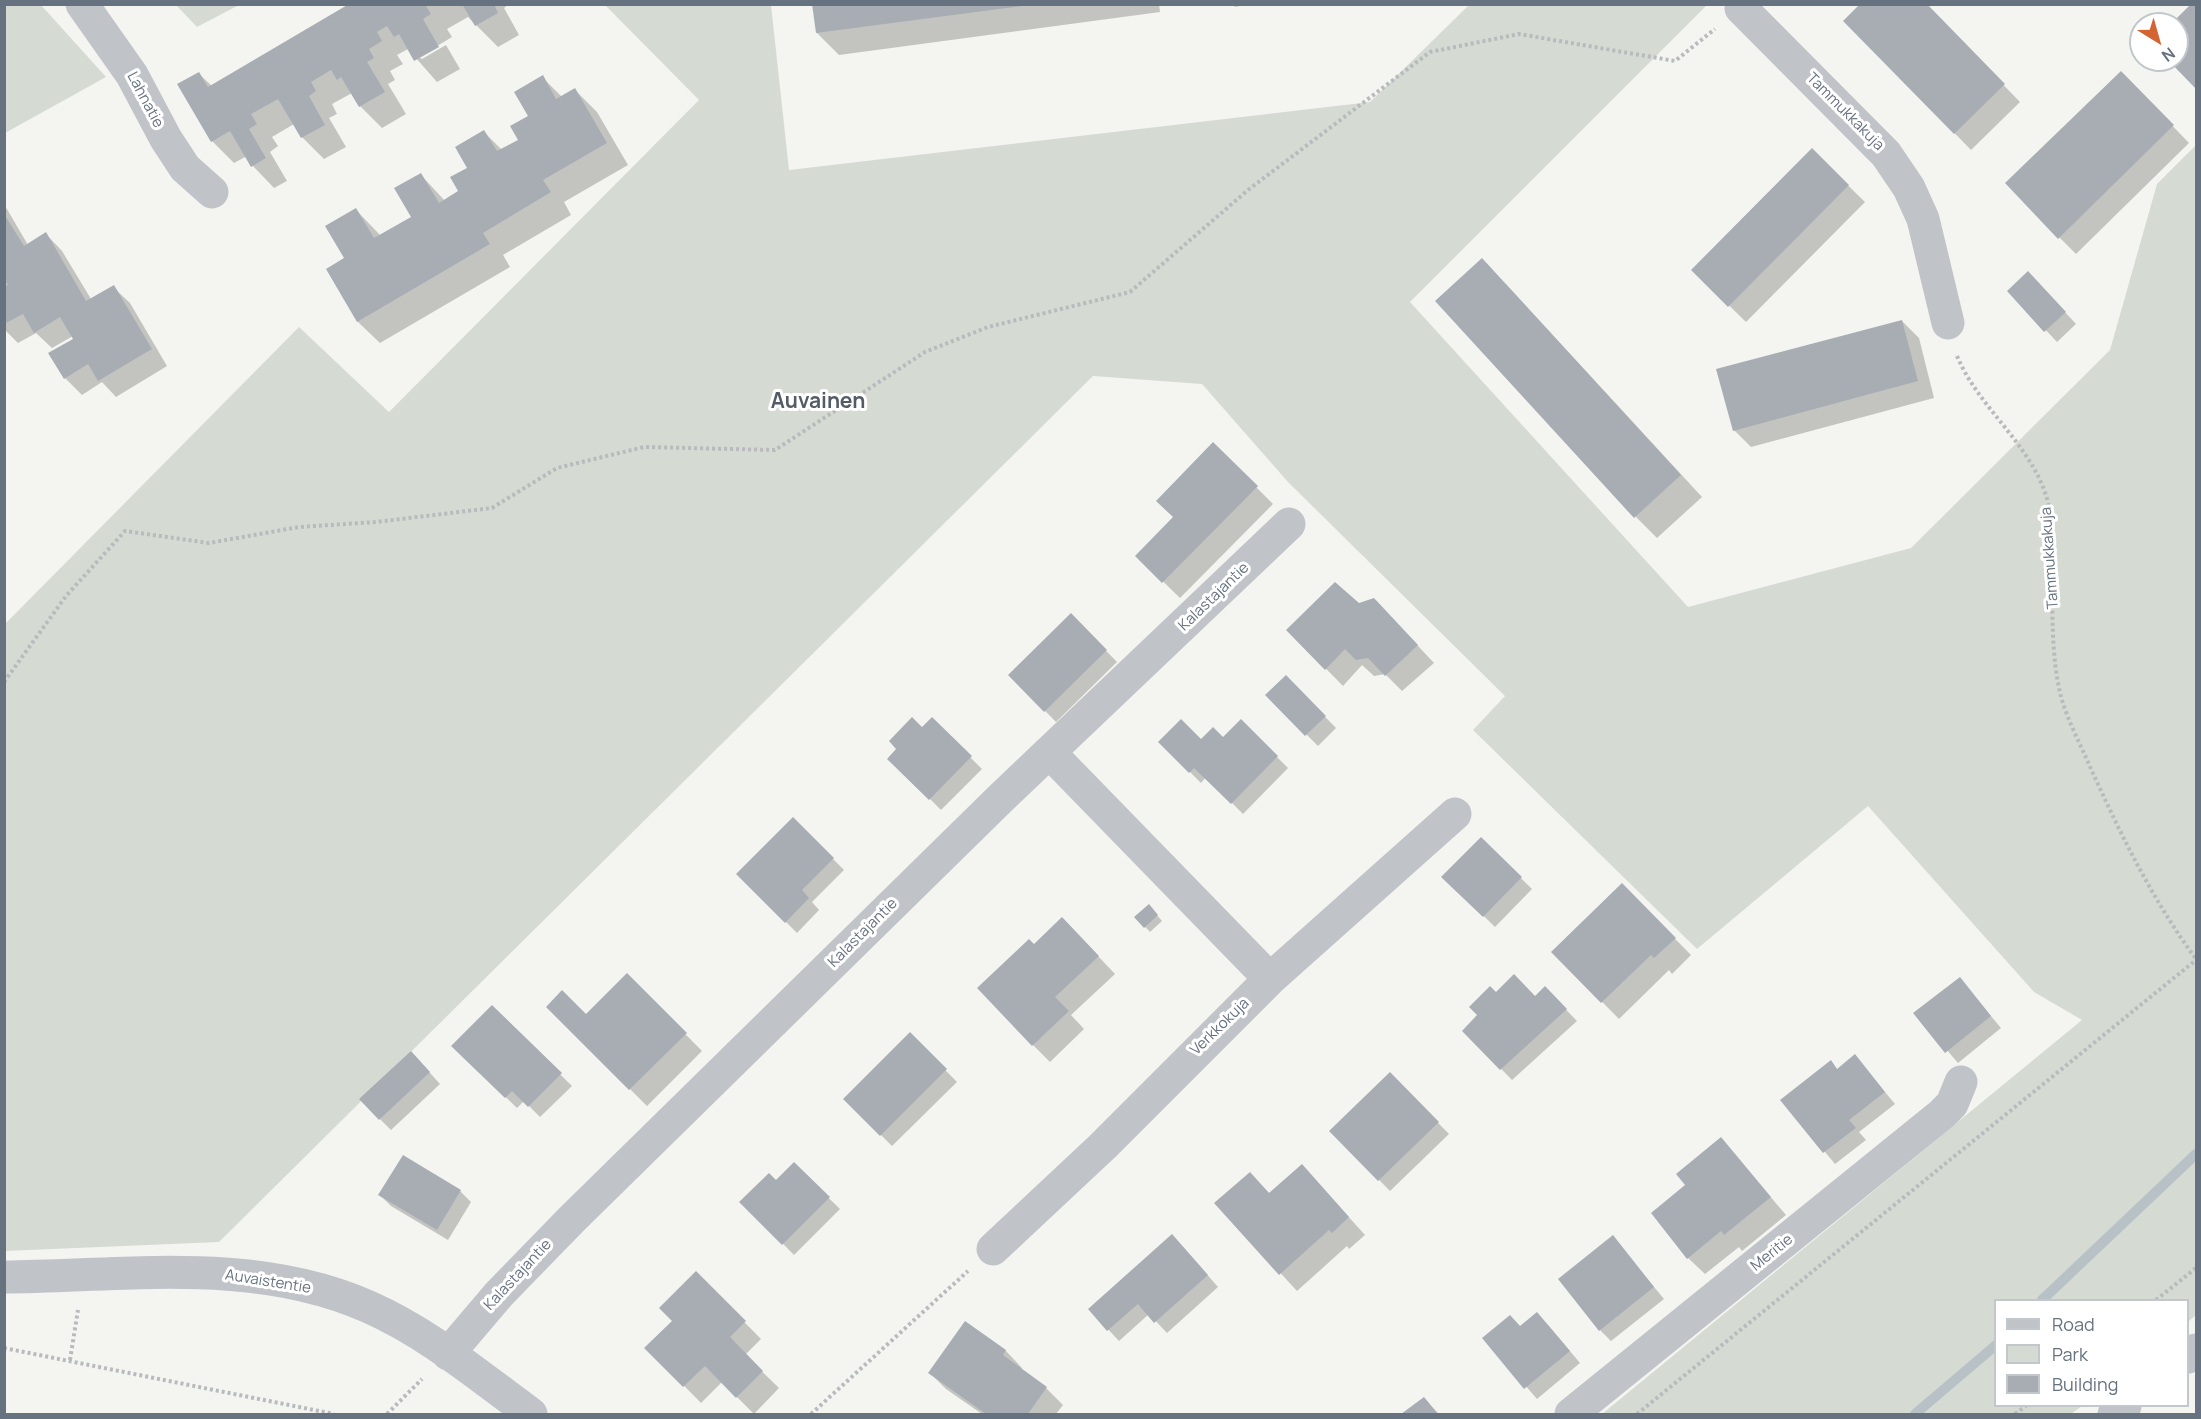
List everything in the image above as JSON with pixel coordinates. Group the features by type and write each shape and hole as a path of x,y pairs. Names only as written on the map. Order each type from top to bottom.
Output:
{"street":[{"name":"Lahnatie","path":"82,4 132,75 148,108 185,168 212,192"},
{"name":"Tammukkakuja","path":"1743,6 1886,154 1910,188 1923,219 1948,323"},
{"name":"Kalastajantie","path":"448,1353 499,1293 572,1219 1050,753 1289,524"},
{"path":"1050,753 1270,979"},
{"name":"Verkkokuja","path":"993,1249 1103,1146 1270,979 1455,814"},
{"name":"Meritie","path":"1571,1414 1942,1114 1952,1104 1961,1082"},
{"name":"Auvaistentie","path":"4,1277 191,1273 286,1281 368,1306 408,1327 448,1353 531,1414"}],"path":[{"path":"4,682 66,596 125,531 209,543 299,527 376,522 492,508 556,468 644,447 775,450 925,352 988,327 1130,292 1248,190 1430,52 1519,34 1675,61 1743,6"},
{"name":"Tammukkakuja","path":"1948,323 1965,375 1991,413 2022,449 2035,470 2049,507 2055,658 2059,689 2067,712 2121,836 2176,931 2196,960"},
{"path":"1637,1414 2196,960"},
{"path":"811,1414 993,1249"},
{"path":"2157,1299 2196,1268"},
{"path":"70,1360 82,1276"},
{"path":"4,1348 334,1414"},
{"path":"387,1414 448,1353"}],"green space":[{"path":"5,4 41,5 106,77 5,133"},
{"path":"176,5 239,5 197,27"},
{"path":"605,5 771,5 789,170 1370,102 1469,5 1707,5 1410,302 1688,607 1911,548 2110,350 2157,184 2196,145 2196,1315 2189,1321 2189,1299 1994,1299 1994,1407 2081,1407 2071,1414 1602,1414 2082,1020 2034,992 1868,806 1697,949 1473,730 1505,696 1288,482 1202,384 1093,376 219,1242 5,1251 4,625 299,327 389,412 699,100"}],"building":[{"path":"349,4 430,4 426,6 431,14 423,19 439,47 414,61 399,34 394,37 387,26 377,32 382,41 369,49 374,58 367,62 385,92 359,107 341,77 337,80 331,70 311,82 316,91 309,96 325,125 301,138 278,99 251,114 257,124 249,129 266,158 251,167 230,131 211,142 177,84 199,72 208,87"},
{"path":"462,4 494,4 498,13 475,26"},
{"path":"812,4 1022,4 1022,6 816,33"},
{"path":"1860,4 1927,4 2005,84 1954,134 1843,21"},
{"path":"2191,4 2196,4 2196,89 2180,72 2189,72 2189,12 2183,12"},
{"path":"2121,71 2174,125 2058,239 2005,183"},
{"path":"543,75 556,99 575,88 607,143 543,180 551,192 483,233 490,244 357,322 326,269 344,258 325,226 356,208 374,238 411,217 394,188 421,173 439,203 458,191 450,177 467,168 455,147 484,130 497,151 518,140 510,126 528,116 514,92"},
{"path":"1812,148 1849,185 1728,307 1691,270"},
{"path":"4,214 24,246 46,232 86,301 114,285 152,349 98,381 88,364 64,379 48,353 73,339 60,317 34,333 23,314 4,324 4,287 8,285 4,279"},
{"path":"1482,258 1681,475 1634,518 1435,301"},
{"path":"2028,271 2066,312 2044,332 2007,291"},
{"path":"1902,320 1918,381 1733,431 1716,369"},
{"path":"1213,442 1258,486 1162,583 1135,556 1173,517 1156,501"},
{"path":"1335,582 1359,603 1374,598 1418,645 1385,676 1368,658 1356,660 1345,649 1325,670 1286,630"},
{"path":"1071,613 1107,650 1044,712 1008,675"},
{"path":"1286,675 1326,716 1305,736 1265,695"},
{"path":"912,717 922,727 932,717 972,756 929,800 887,759 896,749 889,741"},
{"path":"1181,719 1201,739 1213,727 1223,737 1241,719 1278,756 1231,804 1194,768 1189,773 1158,742"},
{"path":"793,817 834,858 802,890 809,898 785,923 736,874"},
{"path":"1481,837 1522,877 1483,917 1441,877"},
{"path":"1622,883 1676,938 1654,958 1651,955 1601,1003 1551,952"},
{"path":"1149,904 1158,915 1144,928 1134,917"},
{"path":"1062,917 1099,956 1055,997 1069,1011 1032,1046 977,988 1029,939 1034,944"},
{"path":"627,973 687,1033 629,1090 546,1007 562,990 586,1014"},
{"path":"1514,974 1535,996 1545,986 1567,1009 1500,1070 1462,1031 1477,1015 1469,1007 1490,986 1496,992"},
{"path":"1960,977 1991,1016 1945,1053 1913,1013"},
{"path":"492,1005 562,1073 528,1107 512,1091 505,1098 451,1046"},
{"path":"910,1032 947,1069 880,1136 843,1099"},
{"path":"411,1051 430,1072 379,1120 359,1099"},
{"path":"1855,1054 1885,1092 1849,1120 1856,1128 1823,1153 1780,1100 1831,1060 1837,1069"},
{"path":"1390,1072 1439,1122 1378,1181 1329,1131"},
{"path":"1721,1137 1771,1197 1724,1235 1721,1231 1687,1259 1651,1213 1685,1185 1676,1174"},
{"path":"403,1155 461,1190 437,1230 378,1195"},
{"path":"794,1162 830,1197 782,1245 739,1202 769,1173 776,1180"},
{"path":"1302,1164 1349,1217 1332,1233 1329,1230 1279,1275 1214,1203 1250,1172 1269,1193"},
{"path":"1172,1234 1208,1275 1154,1323 1138,1304 1107,1331 1088,1309"},
{"path":"1613,1235 1654,1287 1599,1331 1558,1279"},
{"path":"696,1271 746,1321 730,1337 763,1371 736,1398 705,1366 683,1387 644,1348 672,1321 659,1308"},
{"path":"1537,1312 1570,1351 1524,1389 1482,1338 1510,1315 1520,1326"},
{"path":"965,1321 1006,1350 1003,1355 1047,1387 1028,1414 986,1414 928,1373"},
{"path":"1424,1397 1438,1414 1401,1414"}],"waterway":[{"path":"2043,1299 2196,1154"},
{"path":"1915,1414 1994,1347"}],"district":[{"name":"Auvainen","path":"818,402"}]}
